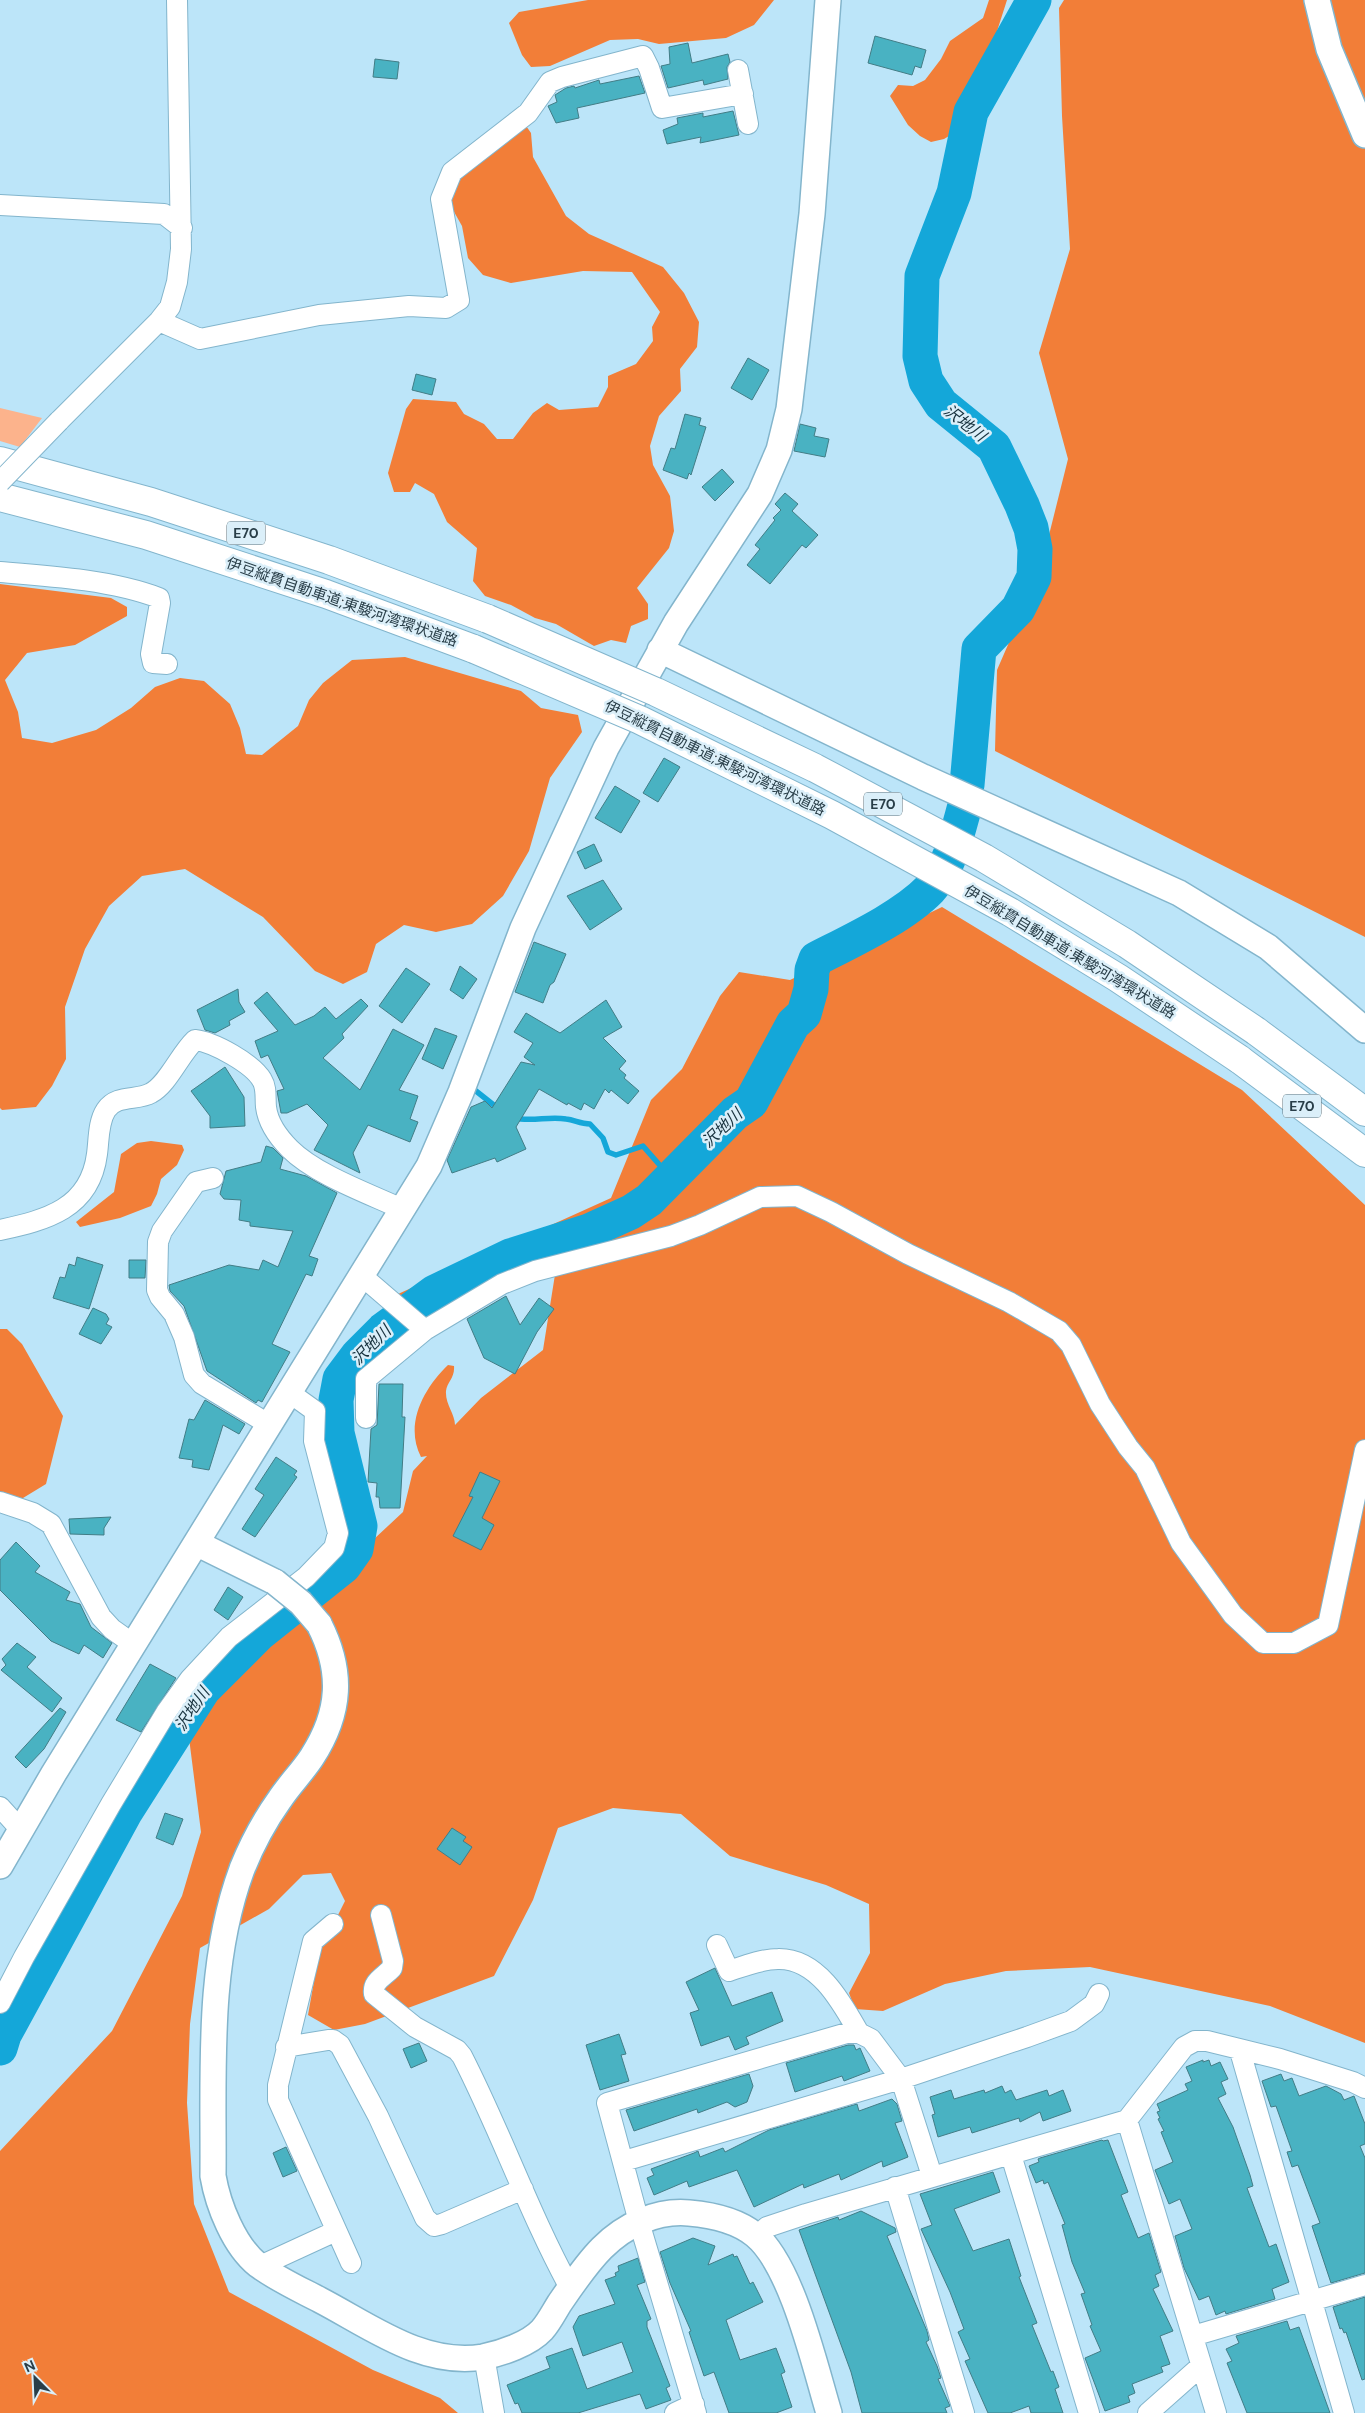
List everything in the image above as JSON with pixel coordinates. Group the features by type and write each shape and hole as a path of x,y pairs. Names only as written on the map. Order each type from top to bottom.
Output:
{"highway":[{"name":"E70","path":"0,461 160,505 329,560 488,619 656,692 815,768 958,844 1127,944 1256,1031 1365,1112"},
{"name":"伊豆縦貫自動車道;東駿河湾環状道路","path":"0,496 146,535 326,594 474,649 640,720 832,815 1010,912 1118,978 1239,1059 1365,1154"}],"street":[{"path":"0,482 159,321 170,307 177,282 182,228 177,0"},
{"path":"0,1866 20,1829 133,1644 404,1210 429,1166 462,1092 523,928 606,748 660,650 760,494 779,450 788,409 812,214 828,0"},
{"path":"1317,0 1329,49 1365,135"},
{"path":"159,321 200,339 319,315 410,306 446,308 459,300 441,198 452,172 528,114 550,82 618,61 643,56 649,68 662,108 743,94"},
{"path":"738,70 748,124"},
{"path":"0,205 164,214 182,228"},
{"path":"0,572 69,578 144,592 159,598 160,604 151,654 153,663 167,664"},
{"path":"660,650 923,778 1178,892 1268,947 1365,1030"},
{"path":"0,1230 49,1217 66,1208 77,1198 92,1178 97,1157 101,1120 106,1109 116,1101 153,1092 195,1040 206,1042 229,1053 255,1071 263,1081 272,1124 289,1148 301,1159 321,1171 404,1210"},
{"path":"213,1178 196,1182 162,1231 158,1242 157,1290 180,1326 189,1360 198,1379 210,1389 270,1425"},
{"path":"366,1418 366,1379 412,1319 535,1271 671,1236 700,1226 760,1197 797,1196 831,1212 908,1254 1009,1302 1059,1331 1071,1345 1100,1404 1128,1447 1146,1468 1181,1543 1233,1615 1263,1643 1294,1643 1328,1625 1365,1450"},
{"path":"362,1276 412,1319"},
{"path":"0,2003 111,1804 167,1711 190,1679 229,1637 306,1576 334,1548 338,1533 314,1441 315,1411 290,1393"},
{"path":"0,1502 33,1513 51,1524 101,1617 112,1629 133,1644"},
{"path":"196,1543 275,1582 301,1603 319,1624 334,1659 336,1683 334,1708 326,1734 312,1758 280,1798 258,1834 242,1868 228,1915 215,1993 213,2176 217,2198 224,2217 237,2239 260,2266 287,2282 418,2352 455,2359 484,2356 522,2344 542,2330 570,2288 601,2249 623,2229 639,2222 678,2212 701,2214 742,2226 757,2236 777,2262 792,2296 829,2413"},
{"path":"0,1807 20,1829"},
{"path":"381,1915 393,1961 392,1968 376,1982 373,1988 374,1994 415,2027 457,2050 462,2056 570,2288"},
{"path":"333,1924 313,1941 286,2047 278,2085 278,2100 351,2263"},
{"path":"717,1945 729,1971 778,1959 808,1968 818,1974 859,2033"},
{"path":"624,2161 901,2078 1071,2021 1094,2004 1099,1994"},
{"path":"675,2413 695,2409 639,2222 607,2103 847,2033 859,2033 871,2039 901,2078 932,2176"},
{"path":"286,2047 328,2040 333,2040 340,2045 378,2116 425,2218 434,2226 523,2189"},
{"path":"757,2236 768,2227 932,2176 1012,2155 1127,2120 1184,2047 1195,2041 1207,2041 1240,2051 1280,2059 1353,2082 1365,2088"},
{"path":"1240,2051 1344,2413"},
{"path":"1127,2120 1216,2413"},
{"path":"1012,2155 1089,2413"},
{"path":"895,2188 964,2413"},
{"path":"260,2266 336,2231"},
{"path":"1193,2336 1365,2285"},
{"path":"484,2356 494,2413"},
{"path":"1148,2413 1201,2366"}],"shaded area":[{"path":"588,0 774,0 754,25 726,38 659,44 638,39 610,40 550,66 531,67 522,55 509,23 519,12"},
{"path":"989,0 1007,0 990,53 971,82 966,108 958,120 954,133 944,139 931,142 920,136 908,125 890,96 898,85 913,86 925,80 941,59 950,41 983,18"},
{"path":"1064,0 1365,0 1365,937 995,751 997,670 1040,571 1068,459 1039,353 1070,249 1062,116 1059,8"},
{"path":"524,123 531,133 533,157 566,216 589,234 663,267 684,293 699,322 697,347 680,369 681,391 659,416 650,446 653,465 670,496 674,531 669,548 637,588 648,604 648,619 631,626 626,643 611,640 594,646 556,624 535,618 511,605 485,596 473,581 477,548 447,522 434,494 415,483 410,492 394,492 388,473 406,409 413,399 456,402 464,414 484,424 497,439 513,439 533,413 547,403 559,410 598,407 608,387 608,376 636,364 653,341 652,327 660,312 632,272 583,271 511,283 483,275 468,258 462,226 453,210 449,189 459,168"},
{"path":"0,408 42,418 20,447 0,441"},
{"path":"0,584 111,598 127,607 127,616 75,645 27,653 5,680 18,712 22,738 52,743 96,730 131,708 155,687 180,678 204,681 230,704 240,728 246,754 262,755 298,726 309,700 323,683 352,660 405,657 521,691 541,708 578,715 582,732 550,778 529,851 503,896 472,924 436,932 404,925 376,944 367,972 343,984 315,971 263,917 185,869 142,876 109,906 85,949 65,1007 66,1059 52,1086 36,1107 2,1110 0,1108"},
{"path":"942,907 1242,1090 1365,1205 1365,2043 1270,2006 1090,1967 1006,1971 945,1984 883,2011 855,2009 849,1993 870,1953 869,1904 826,1885 730,1856 681,1814 613,1808 558,1828 533,1900 494,1976 365,2024 334,2030 308,2015 319,1953 345,1901 331,1873 303,1875 269,1909 200,1948 190,2024 187,2103 194,2204 229,2292 373,2370 440,2398 458,2413 0,2413 0,2151 112,2031 182,1896 201,1832 188,1730 270,1636 403,1512 413,1471 427,1456 421,1457 416,1445 416,1419 419,1407 431,1384 439,1374 448,1365 454,1366 446,1396 455,1425 481,1398 543,1350 557,1262 428,1321 398,1294 611,1198 651,1100 682,1069 720,996 739,972 790,980"},
{"path":"151,1141 182,1145 184,1150 177,1165 161,1179 151,1206 120,1218 80,1227 76,1222 114,1192 121,1154 137,1143"},
{"path":"0,1329 7,1329 22,1344 63,1416 46,1484 0,1512"}],"building":[{"path":"875,36 926,50 921,68 915,66 912,75 868,63"},
{"path":"688,43 692,63 728,54 730,62 727,67 728,79 704,85 703,80 668,88 661,66 670,64 669,47"},
{"path":"375,59 399,62 397,79 373,77"},
{"path":"639,76 645,93 577,108 579,118 556,123 548,106 557,102 555,95 566,88 574,86 575,88 599,80 600,84"},
{"path":"733,111 739,135 700,143 701,137 667,144 663,130 678,124 677,118 703,113 703,117"},
{"path":"748,358 769,370 752,400 731,388"},
{"path":"416,374 436,379 432,395 412,390"},
{"path":"685,414 701,418 699,425 706,427 691,475 689,473 687,479 663,470 671,448 675,449"},
{"path":"800,424 816,428 814,436 829,439 825,457 794,451"},
{"path":"722,469 734,482 715,501 702,487"},
{"path":"785,493 798,504 792,511 818,535 806,548 802,545 770,584 747,565 760,549 755,545 775,520 773,518 781,510 775,504"},
{"path":"664,758 680,767 658,802 643,793"},
{"path":"615,786 640,801 621,833 595,818"},
{"path":"594,844 602,861 585,869 577,852"},
{"path":"603,880 622,909 590,930 567,896"},
{"path":"534,942 566,954 543,1003 515,992"},
{"path":"460,966 477,979 463,999 450,990"},
{"path":"406,968 430,984 402,1023 379,1006"},
{"path":"238,989 239,1002 245,1012 229,1021 230,1025 215,1033 205,1030 197,1010"},
{"path":"267,992 295,1025 314,1016 325,1007 336,1019 361,999 368,1006 342,1034 344,1038 323,1058 360,1090 393,1029 424,1045 399,1090 418,1096 410,1119 418,1122 410,1142 368,1125 353,1153 360,1173 314,1150 328,1125 307,1104 287,1113 281,1113 277,1091 284,1089 268,1055 261,1058 255,1041 278,1031 254,1003"},
{"path":"606,1000 622,1027 603,1038 626,1061 619,1069 626,1075 624,1078 639,1091 628,1104 611,1090 609,1093 605,1089 594,1109 584,1103 581,1110 568,1103 567,1105 539,1089 516,1127 526,1149 497,1162 495,1158 452,1173 447,1160 471,1107 485,1101 492,1108 521,1062 535,1065 524,1057 533,1043 514,1032 526,1013 560,1033"},
{"path":"435,1028 457,1036 443,1069 422,1059"},
{"path":"225,1067 244,1097 245,1126 210,1128 210,1116 191,1091"},
{"path":"266,1146 273,1148 283,1158 280,1169 306,1176 337,1193 309,1256 318,1259 312,1276 306,1274 272,1344 290,1352 262,1402 258,1400 256,1403 207,1371 184,1306 170,1291 169,1285 229,1265 259,1270 263,1260 278,1267 293,1231 250,1226 250,1222 239,1220 241,1200 224,1199 220,1194 226,1171 261,1162"},
{"path":"77,1257 103,1265 89,1309 53,1298 60,1277 65,1278 69,1264 75,1266"},
{"path":"129,1260 146,1260 145,1278 129,1278"},
{"path":"506,1296 520,1325 539,1298 554,1309 537,1332 515,1374 484,1358 467,1319"},
{"path":"93,1308 106,1314 109,1319 106,1324 112,1327 101,1344 79,1334"},
{"path":"379,1384 403,1384 402,1417 405,1417 400,1508 380,1508 379,1497 376,1497 377,1483 368,1482 371,1429 377,1425"},
{"path":"205,1400 245,1424 239,1434 223,1425 209,1470 192,1467 193,1460 179,1458 189,1419 194,1420"},
{"path":"276,1457 297,1471 294,1475 297,1477 255,1537 242,1529 264,1495 255,1489"},
{"path":"480,1472 500,1481 482,1518 494,1525 481,1550 453,1536 473,1497 469,1496"},
{"path":"111,1517 104,1528 104,1535 70,1534 69,1519"},
{"path":"16,1542 40,1566 35,1572 70,1592 66,1600 80,1604 91,1627 112,1643 103,1658 84,1645 79,1654 51,1641 0,1590 0,1560"},
{"path":"228,1587 243,1597 228,1620 214,1610"},
{"path":"17,1643 36,1657 27,1667 62,1698 52,1712 1,1670 6,1665 2,1659"},
{"path":"150,1664 176,1678 141,1732 116,1720"},
{"path":"60,1708 66,1712 44,1749 26,1768 15,1757"},
{"path":"165,1813 183,1819 173,1845 156,1838"},
{"path":"452,1828 466,1837 463,1841 472,1847 460,1865 437,1849"},
{"path":"715,1968 732,2006 772,1992 783,2021 746,2037 749,2044 735,2050 729,2036 701,2046 690,2013 699,2010 686,1982"},
{"path":"619,2034 626,2054 621,2055 629,2081 600,2090 586,2045"},
{"path":"419,2043 427,2061 411,2068 403,2049"},
{"path":"848,2045 854,2045 856,2050 860,2048 870,2071 844,2081 842,2076 795,2092 786,2063"},
{"path":"1203,2060 1203,2062 1209,2060 1211,2066 1220,2062 1228,2079 1221,2082 1226,2094 1218,2098 1233,2127 1250,2175 1253,2186 1247,2188 1269,2247 1276,2244 1289,2282 1272,2289 1275,2299 1226,2314 1225,2311 1216,2315 1209,2296 1199,2300 1184,2268 1175,2236 1192,2229 1180,2199 1169,2204 1155,2170 1173,2162 1161,2132 1164,2131 1158,2119 1160,2118 1157,2112 1160,2111 1157,2104 1188,2090 1185,2084 1192,2081 1186,2067"},
{"path":"749,2074 753,2086 747,2102 735,2107 727,2102 698,2113 697,2109 634,2131 626,2110"},
{"path":"1281,2074 1284,2081 1292,2078 1299,2096 1326,2086 1341,2094 1344,2100 1354,2096 1365,2124 1365,2144 1360,2146 1365,2158 1365,2273 1331,2283 1312,2226 1320,2223 1298,2165 1292,2167 1287,2152 1292,2151 1276,2106 1271,2107 1262,2081"},
{"path":"1002,2086 1005,2093 1011,2090 1016,2100 1047,2090 1049,2096 1063,2090 1071,2111 1043,2121 1040,2112 1020,2122 1019,2118 972,2133 970,2127 938,2137 932,2115 935,2114 930,2097 951,2090 954,2099 984,2090 985,2093"},
{"path":"892,2099 897,2104 902,2121 895,2123 908,2157 883,2167 882,2161 841,2180 839,2174 804,2188 803,2184 754,2207 737,2170 689,2187 687,2181 654,2195 647,2178 654,2175 651,2169 698,2151 700,2157 723,2148 725,2152 769,2130 857,2104 859,2111"},
{"path":"1102,2140 1108,2140 1128,2192 1121,2195 1138,2238 1149,2233 1161,2272 1155,2275 1159,2286 1153,2289 1173,2331 1160,2336 1170,2364 1161,2367 1163,2372 1132,2384 1135,2393 1128,2396 1130,2402 1105,2411 1085,2358 1101,2351 1090,2326 1092,2325 1081,2294 1085,2293 1072,2262 1062,2225 1065,2224 1048,2182 1044,2184 1043,2180 1036,2183 1029,2166 1039,2162 1038,2159 1040,2158"},
{"path":"286,2147 297,2171 283,2177 273,2153"},
{"path":"993,2172 1000,2192 954,2209 973,2251 1009,2239 1021,2276 1019,2277 1037,2323 1032,2325 1059,2387 1055,2389 1063,2413 1031,2413 1029,2406 1010,2413 988,2413 965,2361 970,2359 958,2332 964,2329 950,2292 921,2229 932,2225 920,2194"},
{"path":"861,2211 895,2228 896,2232 887,2236 927,2331 929,2340 926,2342 937,2366 941,2378 938,2379 950,2406 945,2408 947,2413 862,2413 851,2372 799,2230 838,2217 839,2220"},
{"path":"693,2238 715,2246 708,2265 733,2254 734,2257 737,2256 750,2284 753,2282 763,2302 726,2320 740,2360 776,2348 785,2372 781,2374 792,2407 776,2413 729,2413 714,2372 704,2376 689,2332 691,2331 670,2283 660,2252"},
{"path":"638,2258 645,2282 637,2285 651,2319 647,2321 647,2327 670,2386 666,2388 671,2400 646,2409 640,2394 578,2413 522,2413 518,2403 515,2404 507,2385 550,2368 546,2357 572,2348 587,2389 633,2372 622,2342 583,2356 573,2327 579,2316 615,2304 605,2280 616,2276 615,2273 619,2271 618,2266"},
{"path":"1365,2297 1365,2379 1362,2380 1346,2332 1344,2333 1342,2328 1340,2329 1333,2307"},
{"path":"1287,2321 1290,2330 1299,2327 1330,2413 1247,2413 1227,2363 1232,2361 1226,2349 1239,2343 1236,2336"}],"waterway":[{"name":"沢地川","path":"967,785 979,649 1018,609 1034,577 1035,549 1031,528 1022,505 994,447 941,404 926,381 920,356 922,276 954,193 971,112 1034,0"},
{"name":"沢地川","path":"0,2048 4,2035 126,1811 203,1690 260,1633 344,1566 356,1549 360,1526 337,1433 336,1400 340,1379 358,1355 383,1330 435,1292 510,1256 589,1231 631,1212 649,1200 735,1113 751,1102 793,1024 804,1014 811,989 812,970 816,959 891,919 919,899 937,881 952,851 964,809"},
{"path":"476,1091 500,1110"},
{"path":"514,1118 560,1118 590,1124 603,1138 608,1152 616,1155 643,1146 671,1178"}]}
